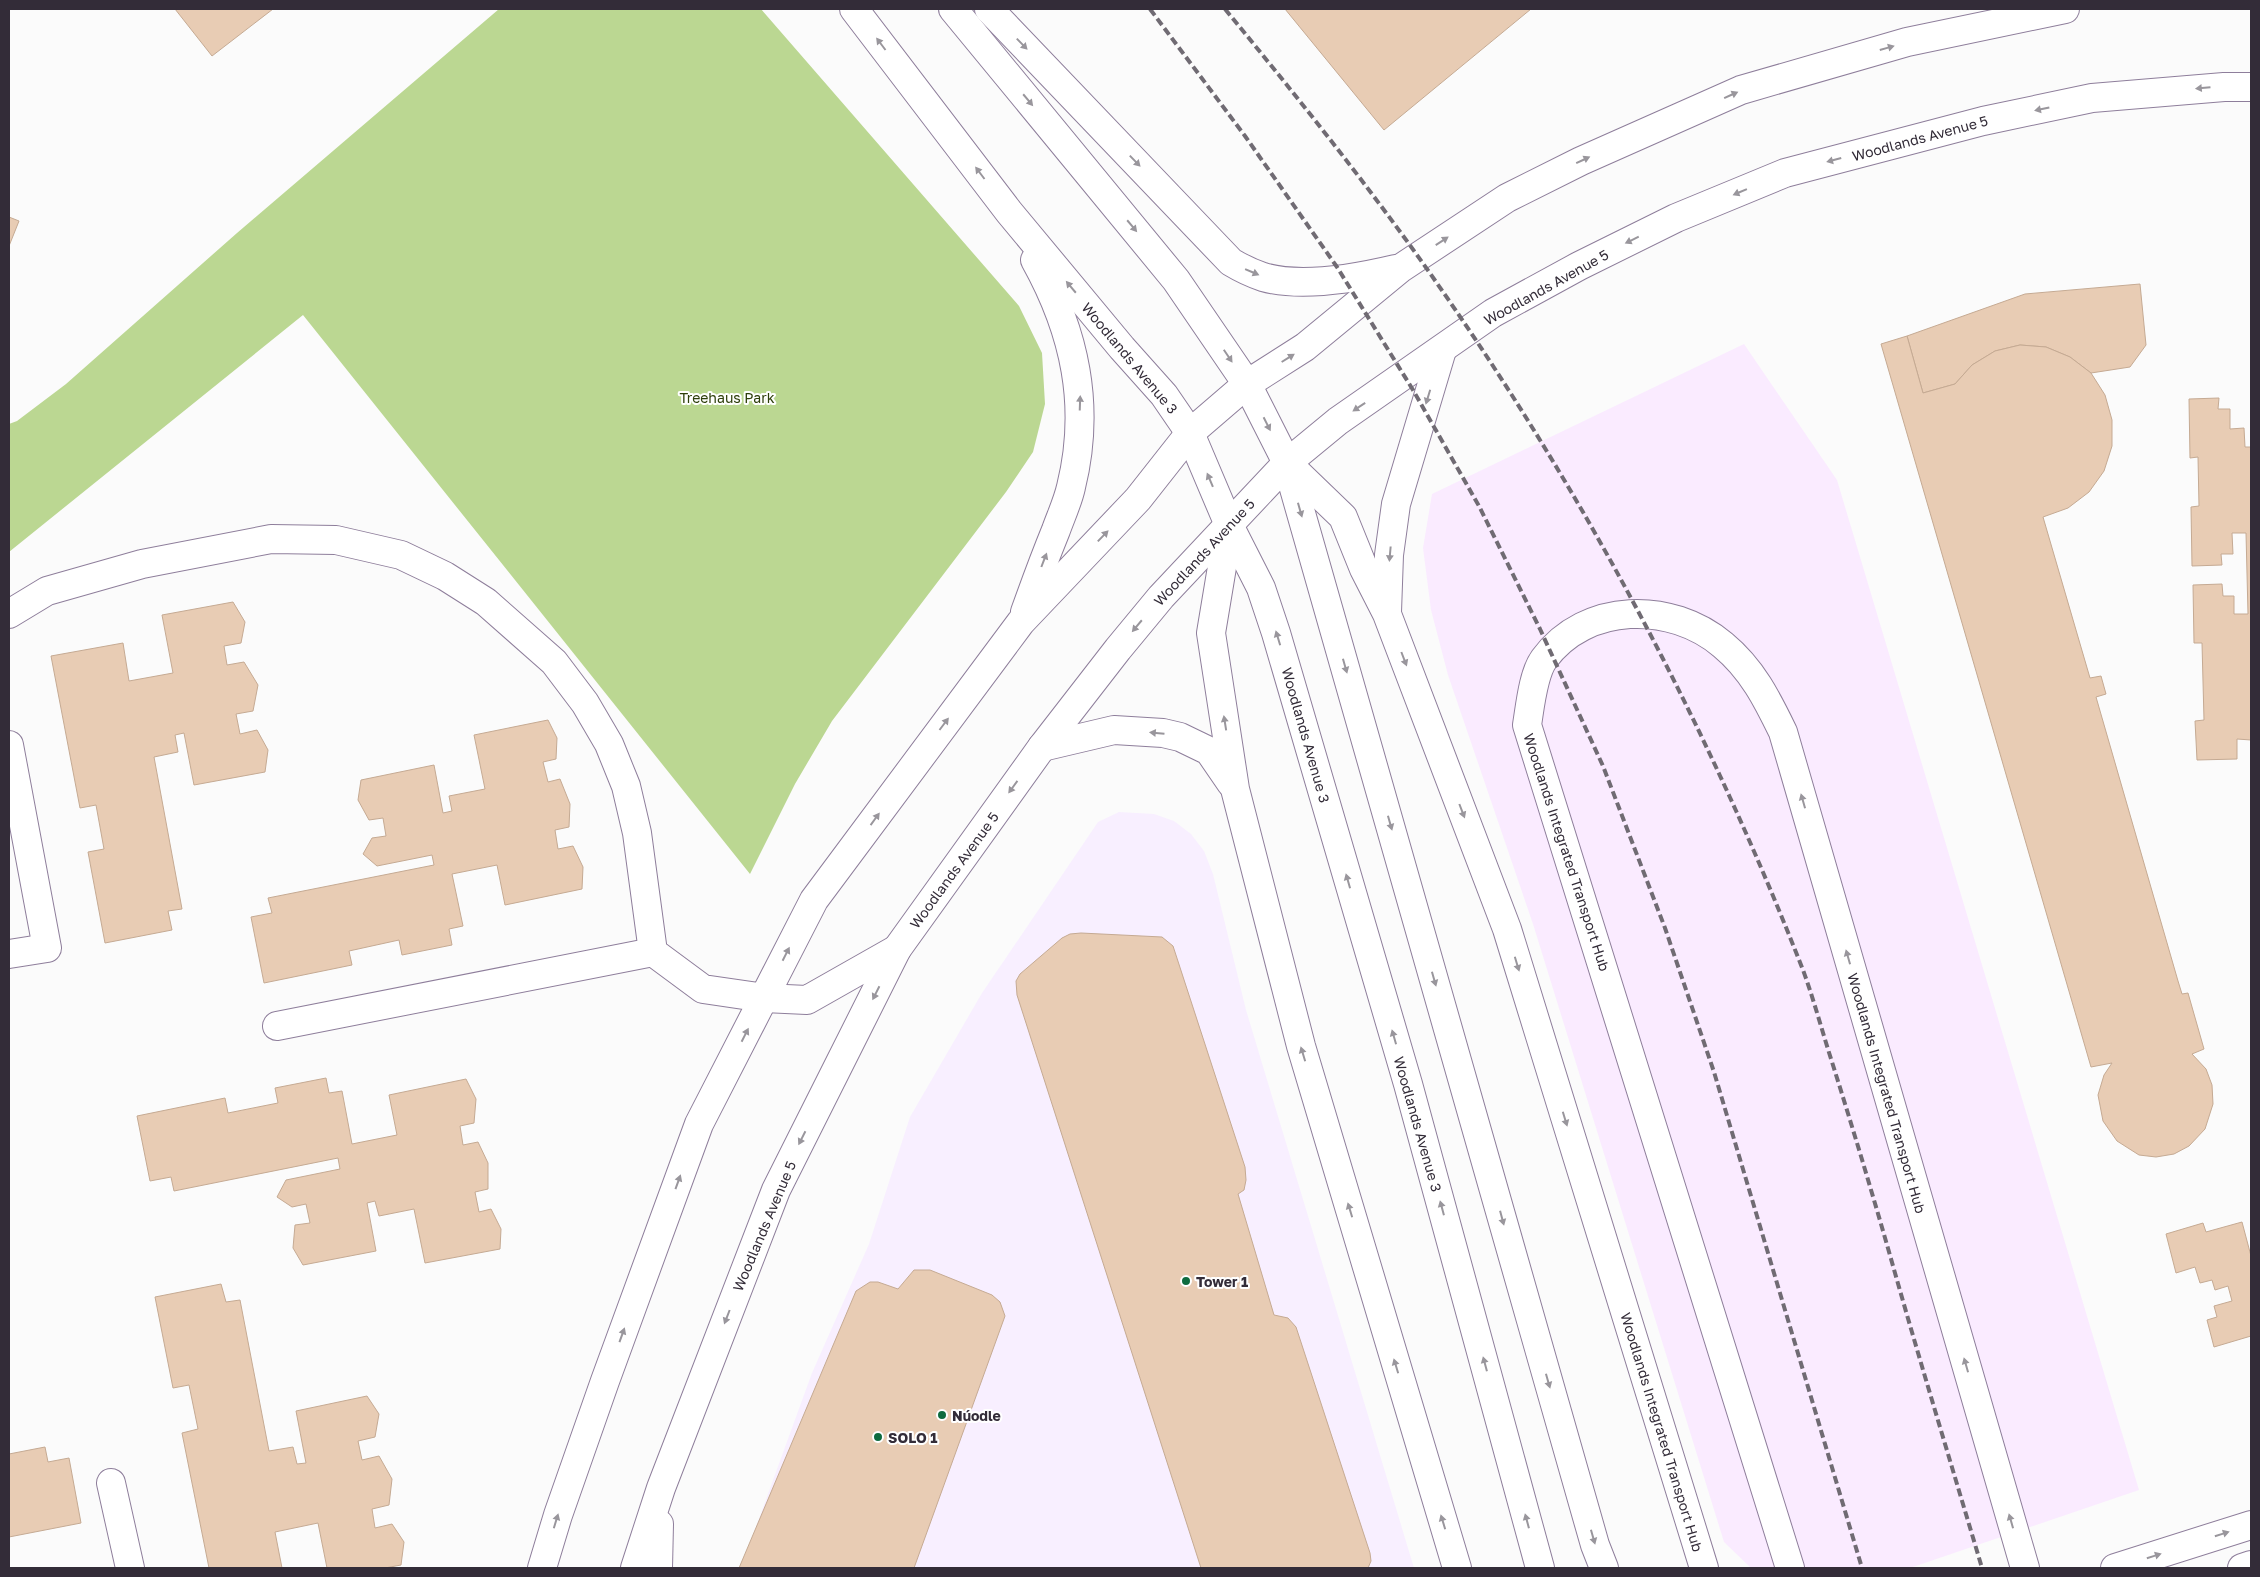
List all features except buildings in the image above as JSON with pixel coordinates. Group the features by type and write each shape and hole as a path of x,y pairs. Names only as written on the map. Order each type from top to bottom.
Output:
{"main road":[{"name":"Woodlands Avenue 3","path":"854,9 1009,212 1122,348 1164,395 1190,433 1229,525 1261,588 1276,633 1408,1084 1540,1568"},
{"path":"952,9 1176,280 1247,384 1287,463 1556,1411 1595,1545 1604,1568"},
{"path":"989,9 1231,262 1264,278 1303,281 1352,279 1401,268"},
{"path":"542,1568 558,1515 605,1380 699,1124 814,900 1021,622 1138,499 1190,433 1247,384 1305,347 1401,268 1507,198 1581,161 1741,90 1907,42 2065,9"},
{"name":"Woodlands Avenue 5","path":"635,1568 661,1488 776,1190 898,949 1042,747 1161,597 1287,463 1338,421 1494,313 1579,266 1676,218 1785,173 1983,121 2092,98 2224,87 2251,87"},
{"path":"1009,212 1042,272 1058,310 1071,344 1080,394 1078,456 1071,488 1021,622"},
{"name":"Woodlands Integrated Transport Hub","path":"1387,614 1389,555 1396,504 1442,350"},
{"name":"Woodlands Integrated Transport Hub","path":"1287,463 1343,517 1364,569 1387,614 1506,929 1704,1568"},
{"path":"1229,525 1211,633 1235,789 1301,1046 1457,1568"},
{"path":"9,614 47,591 142,564 271,539 336,540 401,555 445,576 486,602 554,662 585,703 609,744 626,786 637,833 653,952 704,989 764,998 807,1000 898,949"},
{"name":"Woodlands Integrated Transport Hub","path":"1790,1568 1527,725 1535,683 1543,660 1561,641 1578,629 1599,619 1626,614 1655,614 1689,624 1722,644 1751,673 1783,732 2025,1568"},
{"path":"1042,747 1114,730 1163,733 1180,737 1209,750 1235,789"},
{"path":"9,745 47,948 9,954"},
{"path":"277,1026 653,952"},
{"path":"111,1483 130,1568"},
{"path":"658,1568 661,1488"},
{"path":"2115,1568 2251,1525"},
{"path":"2242,1568 2251,1566"}],"shaded area":[{"path":"1744,344 1837,480 2139,1490 1910,1568 1751,1568 1724,1542 1533,924 1448,675 1431,610 1423,548 1432,494"},
{"path":"1119,812 1154,814 1174,821 1191,834 1204,851 1213,874 1246,1010 1414,1568 741,1568 812,1373 869,1244 910,1117 982,993 1098,822"}],"green space":[{"name":"Treehaus Park","path":"499,9 761,9 1019,306 1042,353 1045,404 1033,452 1006,492 832,721 795,784 750,874 303,315 9,552 9,424 17,421 66,384 237,233"}],"railway":[{"path":"1150,9 1245,136 1337,267 1413,390 1479,506 1540,629 1603,766 1665,928 1714,1072 1862,1568"},
{"path":"1225,9 1369,190 1450,302 1502,380 1553,461 1600,542 1689,710 1767,882 1807,981 1982,1568"}],"place":[{"name":"Tower 1","path":"1186,1281"},
{"name":"Núodle","path":"942,1415"},
{"name":"SOLO 1","path":"878,1437"}]}
